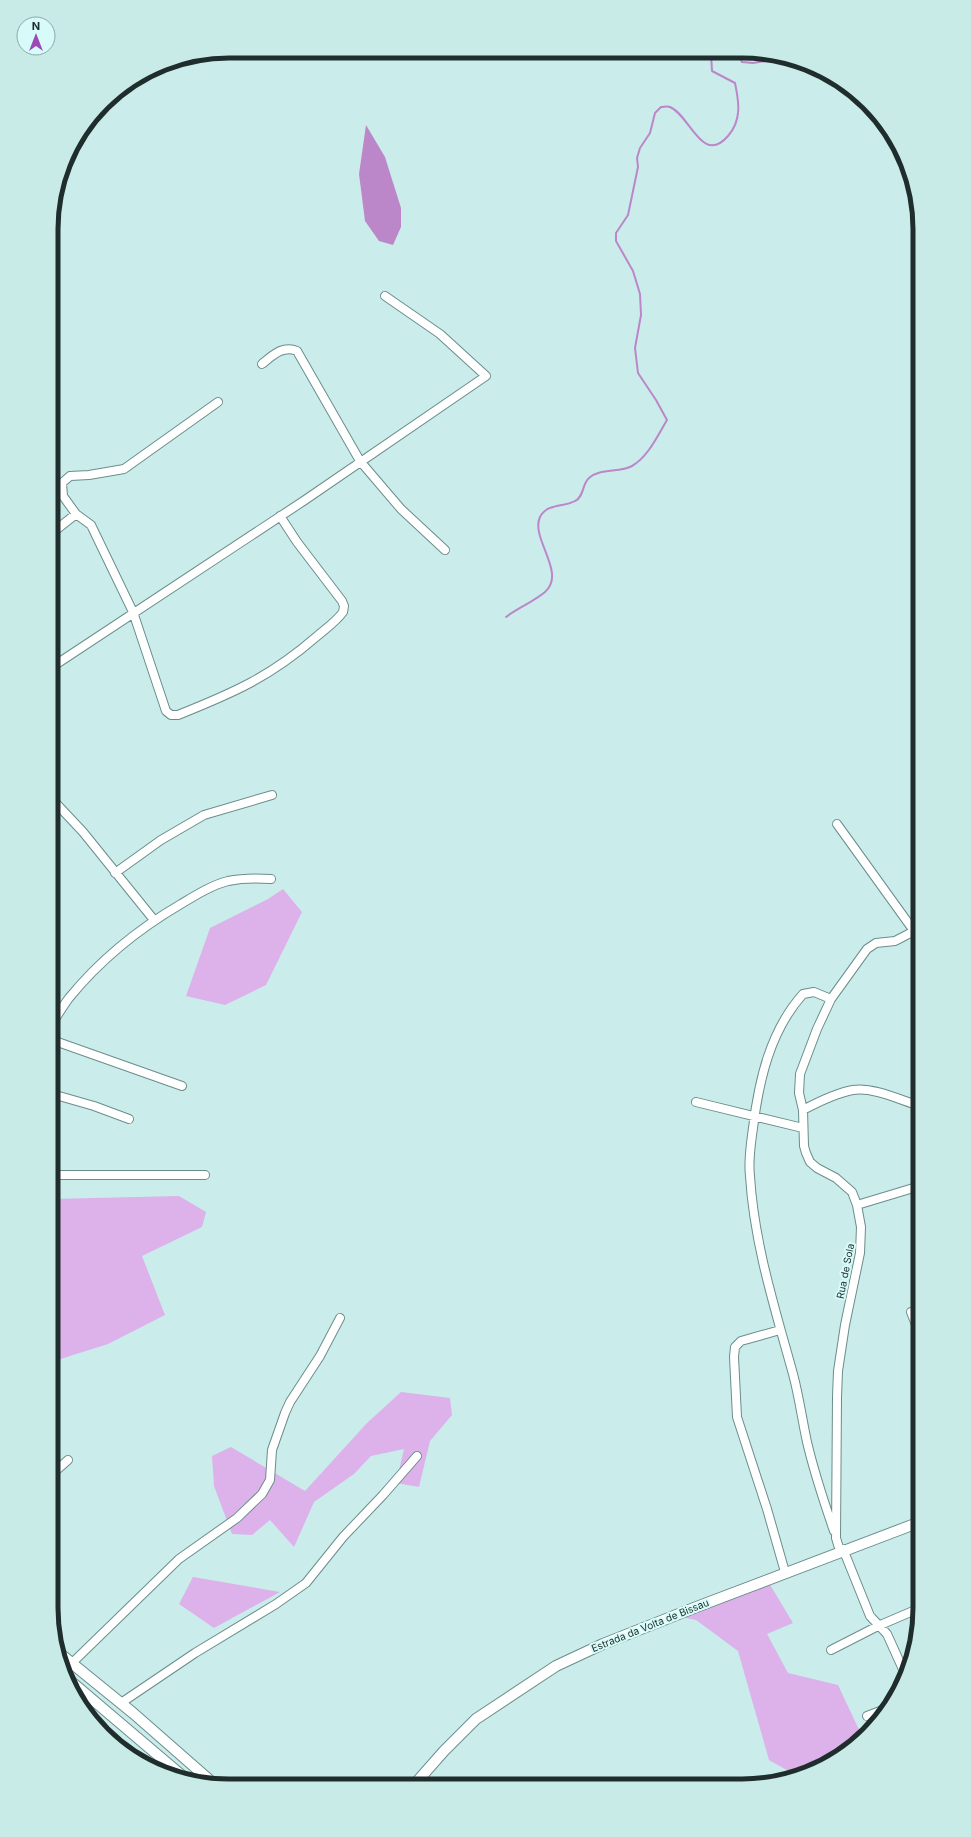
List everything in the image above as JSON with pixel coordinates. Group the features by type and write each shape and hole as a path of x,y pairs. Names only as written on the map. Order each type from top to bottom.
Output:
{"main road":[{"name":"Estrada da Volta de Bissau","path":"419,1779 444,1751 476,1719 556,1666 603,1644 842,1550 913,1525"},
{"path":"65,1657 121,1703 207,1778"},
{"path":"77,1687 176,1771"}],"street":[{"path":"58,662 280,516 486,376 440,334 385,296"},
{"path":"262,364 274,353 281,350 290,348 297,351 360,461 401,509 445,550"},
{"path":"218,402 124,469 89,475 70,476 62,483 63,496 76,514 91,525 133,612 166,711 171,715 178,715 226,696 275,670 342,614 344,609 342,601 296,542 280,516"},
{"path":"58,529 76,514"},
{"path":"115,873 161,840 204,815 272,795"},
{"path":"58,805 72,819 154,920"},
{"path":"837,824 913,925"},
{"path":"58,1014 70,997 89,977 119,949 154,920 214,886 228,881 271,879"},
{"name":"Rua de Sola","path":"902,1667 893,1644 887,1634 870,1616 836,1538 838,1371 844,1325 860,1253 861,1227 857,1205 852,1192 846,1185 836,1178 826,1174 810,1162 804,1146 803,1110 799,1093 800,1074 817,1029 831,998 866,949 876,943 895,941 913,932"},
{"path":"831,998 814,992 807,992 803,994 793,1006 766,1059 760,1081 749,1171 761,1248 780,1330 793,1373 814,1471 836,1538"},
{"path":"58,1042 182,1086"},
{"path":"803,1110 844,1092 859,1090 874,1092 913,1104"},
{"path":"58,1096 94,1106 130,1119"},
{"path":"696,1102 755,1115 803,1128"},
{"path":"58,1175 205,1174"},
{"path":"857,1205 913,1188"},
{"path":"911,1312 913,1317"},
{"path":"72,1662 179,1559 237,1518 262,1494 270,1480 272,1450 288,1408 320,1356 340,1318"},
{"path":"780,1330 741,1341 735,1347 734,1357 737,1417 785,1572"},
{"path":"121,1703 195,1653 276,1604 306,1583 343,1537 384,1495 417,1456"},
{"path":"58,1469 68,1460"},
{"path":"831,1650 878,1626 913,1611"},
{"path":"868,1716 878,1712"}],"shaded area":[{"path":"366,125 385,157 401,208 401,227 393,245 379,241 365,221 359,174"},
{"path":"283,889 302,912 266,985 225,1005 186,996 210,928 268,899"},
{"path":"179,1196 206,1212 202,1227 142,1256 165,1315 108,1344 58,1360 58,1199"},
{"path":"401,1392 450,1398 452,1415 430,1441 419,1487 396,1483 404,1449 371,1456 354,1474 314,1502 294,1547 270,1520 252,1535 232,1534 214,1486 212,1456 231,1447 305,1491 367,1423"},
{"path":"193,1577 280,1592 214,1628 179,1604"},
{"path":"769,1583 793,1623 767,1634 788,1673 838,1685 860,1732 846,1744 828,1756 797,1770 790,1772 769,1760 738,1651 696,1620 681,1617"}],"waterway":[{"path":"506,617 540,596 551,584 552,575 550,565 538,525 540,517 543,513 547,509 571,503 578,499 582,494 585,484 593,475 627,468 638,462 648,451 667,420 638,373 635,348 641,315 640,294 633,271 616,241 616,233 628,215 638,167 637,158 640,148 650,133 655,113 661,107 670,107 677,112 703,142 711,145 719,144 728,136 736,124 738,97 735,83 712,71 711,58"},
{"path":"740,58 742,62 753,63 767,60"}]}
